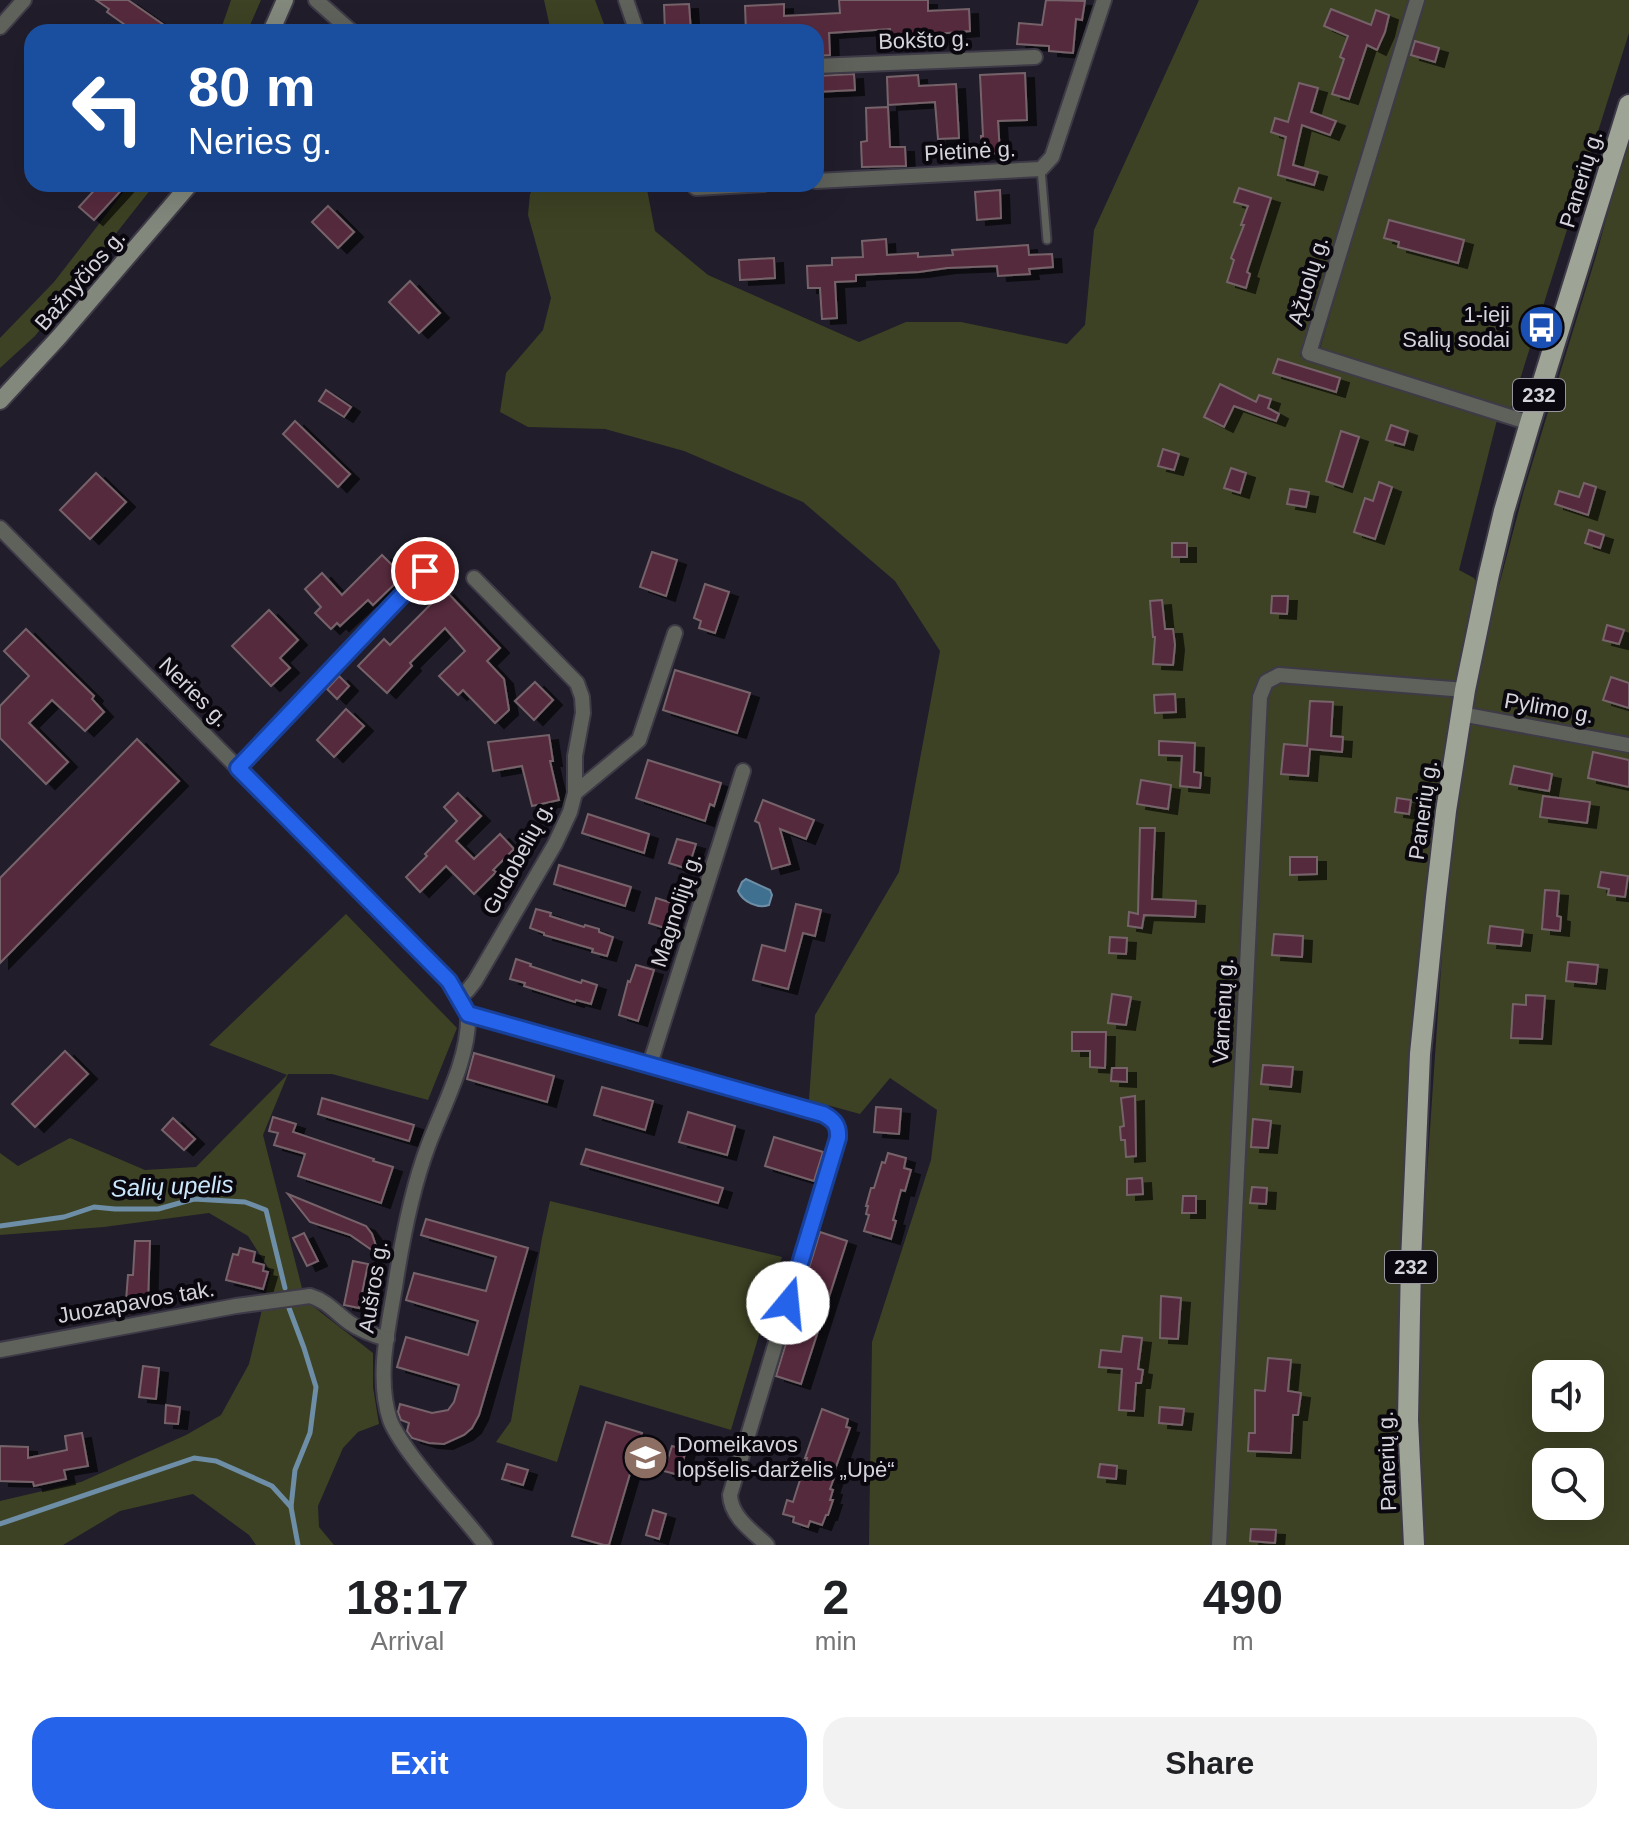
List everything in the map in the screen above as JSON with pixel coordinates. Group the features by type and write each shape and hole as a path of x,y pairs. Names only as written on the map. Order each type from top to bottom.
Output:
{"main road":[{"path":"274,24 285,0"},
{"name":"Panerių g.","path":"1414,1545 1408,1420 1420,1054 1439,868 1461,714 1504,511 1629,105"},
{"name":"Bažnyčios g.","path":"0,401 183,192"}],"street":[{"path":"0,27 24,0"},
{"path":"316,0 343,24"},
{"path":"626,0 634,24"},
{"name":"Pietinė g.","path":"824,181 1041,169 1052,157 1104,0"},
{"name":"Ąžuolų g.","path":"1417,0 1309,353 1530,423"},
{"name":"Bokšto g.","path":"824,66 1035,57"},
{"name":"Neries g.","path":"0,528 449,981 468,1014"},
{"path":"238,768 425,571"},
{"name":"Gudobelių g.","path":"460,997 475,981 555,844 570,812 575,793 575,756 583,713 577,683 474,578"},
{"path":"575,793 639,740 675,633"},
{"name":"Varnėnų g.","path":"1219,1545 1260,697 1266,682 1279,675 1465,690"},
{"name":"Pylimo g.","path":"1461,714 1629,745"},
{"name":"Magnolijų g.","path":"650,1064 743,771"},
{"path":"468,1014 823,1114 837,1124 838,1130 730,1495 734,1512 767,1545"},
{"name":"Aušros g.","path":"468,1014 468,1036 422,1162 401,1245 387,1339 385,1383 391,1421 400,1439 485,1545"},
{"name":"Juozapavos tak.","path":"0,1350 310,1296 367,1333 387,1339"}],"lane":[{"path":"1041,169 1047,240"}],"green space":[{"path":"231,0 261,0 250,24 223,24"},
{"path":"544,0 595,0 604,24 549,24"},
{"path":"1199,0 1413,0 1300,356 1497,420 1459,570 1474,578 1477,584 1457,680 1279,670 1265,674 1260,681 1212,1545 869,1545 872,1342 931,1160 937,1110 890,1078 860,1114 809,1100 815,1015 899,872 940,651 895,581 803,502 684,451 605,429 528,427 500,412 506,373 543,330 551,298 528,215 530,194 648,192 655,231 708,275 859,342 906,322 961,322 1067,344 1085,325 1094,230"},
{"path":"1421,0 1629,0 1629,33 1510,411 1320,349"},
{"path":"1629,134 1629,1545 1424,1545 1419,1410 1422,1245 1449,852 1468,727 1496,597 1524,490 1596,256"},
{"path":"124,192 149,192 35,336 0,368 0,338 54,282"},
{"path":"1281,681 1441,692 1455,700 1411,1049 1398,1376 1404,1545 1226,1545 1265,699 1271,688"},
{"path":"346,914 457,1028 428,1100 332,1074 288,1074 263,1135 305,1300 373,1353 373,1387 379,1424 358,1432 343,1448 318,1506 319,1527 334,1545 256,1545 249,1535 193,1494 120,1511 63,1545 0,1545 0,1501 81,1482 186,1435 221,1415 249,1364 271,1272 248,1236 209,1213 104,1227 0,1235 0,1153 18,1166 70,1138 145,1170 196,1167 287,1075 209,1045"},
{"path":"550,1201 782,1257 731,1430 580,1385 557,1462 496,1442 511,1421"}],"water":[{"path":"746,879 770,890 769,905 756,905 740,895 738,891"}],"building":[{"path":"96,0 128,0 162,24 124,24 107,12 109,9"},
{"path":"839,0 928,0 928,11 969,9 970,31 890,38 890,29 829,33 830,55 824,55 824,24 746,24 745,6 784,4 784,16 840,13"},
{"path":"1046,0 1085,1 1082,20 1076,19 1073,53 1049,51 1049,46 1017,44 1019,23 1042,25"},
{"path":"689,4 690,24 665,24 664,5"},
{"path":"1331,9 1371,25 1376,10 1389,15 1377,50 1367,45 1349,99 1332,94 1348,36 1324,26"},
{"path":"1415,41 1439,48 1435,62 1411,55"},
{"path":"1025,73 1027,120 998,121 1000,153 982,154 980,75"},
{"path":"854,74 855,90 824,92 824,76"},
{"path":"918,75 919,86 956,84 959,138 938,139 935,102 888,105 887,77"},
{"path":"1299,83 1318,88 1311,112 1336,121 1330,135 1302,125 1293,165 1318,172 1314,185 1278,175 1286,137 1271,132 1275,118 1288,122"},
{"path":"888,107 890,147 905,147 906,166 862,167 861,142 867,141 866,108"},
{"path":"1239,188 1271,198 1247,272 1250,274 1246,288 1227,282 1234,260 1231,258 1248,206 1234,202"},
{"path":"1000,190 1001,218 977,220 975,192"},
{"path":"93,192 120,192 94,220 79,207"},
{"path":"328,206 354,232 338,248 312,222"},
{"path":"1389,220 1464,240 1458,263 1398,247 1399,242 1384,238"},
{"path":"886,239 887,255 918,253 918,257 953,255 952,250 1028,245 1029,255 1052,254 1053,267 1029,269 1030,274 998,276 997,266 856,275 856,281 835,282 837,318 822,319 820,288 808,288 807,266 832,265 832,258 863,257 862,241"},
{"path":"774,258 775,278 740,280 739,260"},
{"path":"410,281 440,313 419,333 389,302"},
{"path":"1278,359 1340,378 1336,392 1273,373"},
{"path":"1220,384 1256,402 1259,395 1271,399 1268,408 1279,414 1276,421 1234,406 1224,427 1204,417"},
{"path":"326,390 351,407 344,417 319,401"},
{"path":"295,421 350,474 338,487 283,434"},
{"path":"1391,425 1408,431 1404,445 1386,440"},
{"path":"1341,431 1359,437 1343,487 1326,481"},
{"path":"1163,449 1179,454 1174,470 1158,466"},
{"path":"1231,468 1246,473 1240,493 1224,488"},
{"path":"96,473 126,502 90,539 60,510"},
{"path":"1379,482 1392,487 1375,539 1354,532 1365,498 1373,501"},
{"path":"1584,483 1596,487 1588,515 1555,504 1559,491 1579,497"},
{"path":"1290,489 1309,492 1306,507 1287,504"},
{"path":"1589,530 1604,535 1600,548 1585,543"},
{"path":"1172,543 1187,543 1187,557 1172,557"},
{"path":"652,552 677,560 666,596 640,587"},
{"path":"382,555 403,576 373,605 368,600 340,626 337,623 331,629 315,613 321,607 305,589 322,573 342,595"},
{"path":"705,584 729,592 715,633 699,628 701,621 694,618"},
{"path":"445,590 500,648 487,661 504,679 509,710 495,723 463,690 458,695 439,676 465,651 445,628 410,663 412,666 387,693 358,666 384,639 390,645"},
{"path":"1272,596 1288,596 1287,614 1271,613"},
{"path":"1162,600 1165,629 1173,629 1173,665 1153,664 1155,637 1150,601"},
{"path":"269,610 298,640 280,658 290,668 271,686 232,646"},
{"path":"1607,625 1624,630 1619,644 1603,640"},
{"path":"26,629 94,696 92,699 104,712 85,731 52,700 29,723 68,762 46,784 0,738 0,706 29,676 4,651"},
{"path":"675,670 750,693 737,733 663,710"},
{"path":"339,676 349,686 337,699 327,689"},
{"path":"1611,677 1629,683 1629,708 1603,700"},
{"path":"535,682 553,700 534,720 515,701"},
{"path":"1175,694 1176,712 1155,713 1154,695"},
{"path":"1310,701 1333,702 1331,736 1343,737 1342,752 1310,749 1308,776 1281,774 1284,744 1307,746"},
{"path":"346,709 364,726 334,757 317,740"},
{"path":"549,735 553,761 550,761 559,800 532,806 522,766 493,771 488,742"},
{"path":"137,739 179,781 0,963 0,878"},
{"path":"1159,741 1195,743 1194,772 1201,773 1200,788 1180,786 1182,756 1159,755"},
{"path":"1593,752 1629,760 1629,787 1588,778"},
{"path":"648,760 721,783 714,806 710,804 705,821 636,798"},
{"path":"1514,766 1552,774 1549,791 1510,784"},
{"path":"1141,780 1171,785 1168,809 1137,804"},
{"path":"458,793 481,816 456,841 474,859 500,834 514,849 474,894 446,866 420,892 406,877 457,821 444,807"},
{"path":"1543,796 1590,802 1587,823 1540,817"},
{"path":"1397,798 1411,800 1409,814 1395,812"},
{"path":"763,800 814,820 806,839 780,829 790,864 772,869 759,823 755,821"},
{"path":"588,814 649,834 644,853 582,833"},
{"path":"1140,828 1155,828 1152,899 1196,901 1195,917 1144,915 1142,928 1128,926 1129,912 1138,914"},
{"path":"677,839 696,844 688,869 669,863"},
{"path":"1290,857 1317,857 1317,874 1290,875"},
{"path":"559,865 631,887 625,906 554,884"},
{"path":"1601,872 1628,876 1625,897 1608,895 1609,889 1598,887"},
{"path":"1545,890 1559,891 1557,916 1561,917 1560,931 1542,929"},
{"path":"656,898 675,904 668,929 649,923"},
{"path":"796,904 821,910 815,936 803,933 788,989 753,980 762,945 785,951"},
{"path":"536,909 584,927 599,929 599,932 613,937 607,956 530,928"},
{"path":"1490,926 1523,930 1521,946 1488,943"},
{"path":"1274,934 1303,936 1302,957 1272,955"},
{"path":"1110,937 1127,938 1126,954 1109,953"},
{"path":"516,959 581,983 582,980 597,985 591,1004 575,1002 510,979"},
{"path":"1568,962 1598,965 1596,984 1566,981"},
{"path":"636,965 654,970 638,1021 619,1015 628,981"},
{"path":"1112,994 1131,997 1126,1025 1108,1023"},
{"path":"1526,995 1545,996 1542,1039 1511,1038 1513,1004 1526,1005"},
{"path":"1072,1032 1106,1032 1105,1068 1090,1067 1090,1051 1072,1051"},
{"path":"65,1051 88,1074 35,1127 12,1104"},
{"path":"474,1053 554,1076 547,1102 467,1079"},
{"path":"1263,1065 1293,1067 1291,1087 1261,1084"},
{"path":"1112,1068 1127,1068 1127,1082 1111,1081"},
{"path":"602,1087 653,1101 645,1130 594,1115"},
{"path":"1135,1096 1136,1156 1126,1157 1125,1140 1121,1140 1120,1127 1124,1126 1121,1098"},
{"path":"322,1098 414,1125 409,1141 318,1114"},
{"path":"876,1107 901,1109 899,1134 874,1132"},
{"path":"688,1112 735,1126 727,1155 679,1142"},
{"path":"273,1117 296,1124 293,1132 393,1167 381,1203 298,1176 305,1154 274,1145 278,1133 269,1131"},
{"path":"173,1118 195,1139 184,1150 162,1130"},
{"path":"1253,1119 1271,1121 1268,1148 1251,1147"},
{"path":"774,1137 823,1152 814,1181 765,1166"},
{"path":"586,1149 723,1188 718,1203 581,1164"},
{"path":"888,1153 906,1158 904,1168 911,1170 905,1191 901,1190 891,1239 864,1231 871,1188 874,1188"},
{"path":"1142,1178 1143,1194 1127,1195 1127,1179"},
{"path":"1252,1187 1267,1188 1266,1204 1250,1203"},
{"path":"288,1194 366,1226 379,1255 350,1235 310,1222"},
{"path":"1183,1196 1196,1196 1196,1213 1182,1213"},
{"path":"426,1219 528,1248 479,1415 464,1435 444,1444 412,1438 407,1431 409,1423 401,1420 398,1412 400,1404 432,1413 448,1410 459,1385 397,1367 406,1337 468,1355 478,1321 406,1300 414,1273 486,1291 496,1257 421,1235"},
{"path":"820,1232 847,1241 801,1384 776,1376"},
{"path":"304,1233 318,1261 307,1266 293,1238"},
{"path":"135,1241 150,1241 148,1303 126,1301 128,1275 133,1275"},
{"path":"240,1248 255,1252 253,1262 264,1265 263,1271 268,1272 263,1289 226,1280 233,1254 238,1255"},
{"path":"353,1261 368,1264 359,1308 344,1305"},
{"path":"1161,1296 1181,1298 1178,1339 1160,1338"},
{"path":"1123,1336 1142,1338 1138,1369 1143,1370 1141,1383 1136,1383 1134,1411 1119,1410 1122,1369 1099,1367 1101,1350 1121,1352"},
{"path":"1268,1358 1291,1360 1288,1391 1301,1393 1298,1415 1293,1415 1291,1453 1248,1451 1249,1433 1255,1433 1255,1390 1265,1391"},
{"path":"143,1366 159,1368 156,1399 139,1397"},
{"path":"166,1405 180,1407 178,1424 165,1423"},
{"path":"1160,1407 1184,1409 1182,1425 1159,1423"},
{"path":"822,1409 848,1419 846,1427 850,1428 833,1475 830,1500 833,1500 828,1515 822,1525 810,1521 808,1527 793,1522 794,1517 783,1514 787,1500 793,1502"},
{"path":"606,1422 642,1433 609,1545 572,1536"},
{"path":"82,1433 88,1466 64,1470 66,1479 34,1486 33,1482 0,1481 0,1446 28,1447 28,1458 67,1450 65,1436"},
{"path":"672,1446 686,1450 679,1475 664,1471"},
{"path":"507,1464 528,1470 523,1485 502,1479"},
{"path":"1100,1464 1117,1466 1116,1479 1098,1477"},
{"path":"653,1510 666,1514 659,1539 646,1535"},
{"path":"1251,1529 1276,1530 1275,1543 1250,1541"}],"waterway":[{"name":"Salių upelis","path":"0,1226 64,1217 94,1207 158,1209 194,1199 245,1202 266,1210 285,1288"},
{"name":"Salių upelis","path":"289,1308 316,1387 310,1433 295,1470 291,1507 298,1545"},
{"path":"0,1524 194,1458 216,1461 272,1486 291,1507"}],"place":[{"name":"1-ieji Salių sodai","path":"1541,327"},
{"name":"Domeikavos lopšelis-darželis „Upė“","path":"646,1457"}],"route":[{"path":"425,571 238,768 449,981 468,1014 831,1118 837,1124 838,1138 788,1303"}]}
